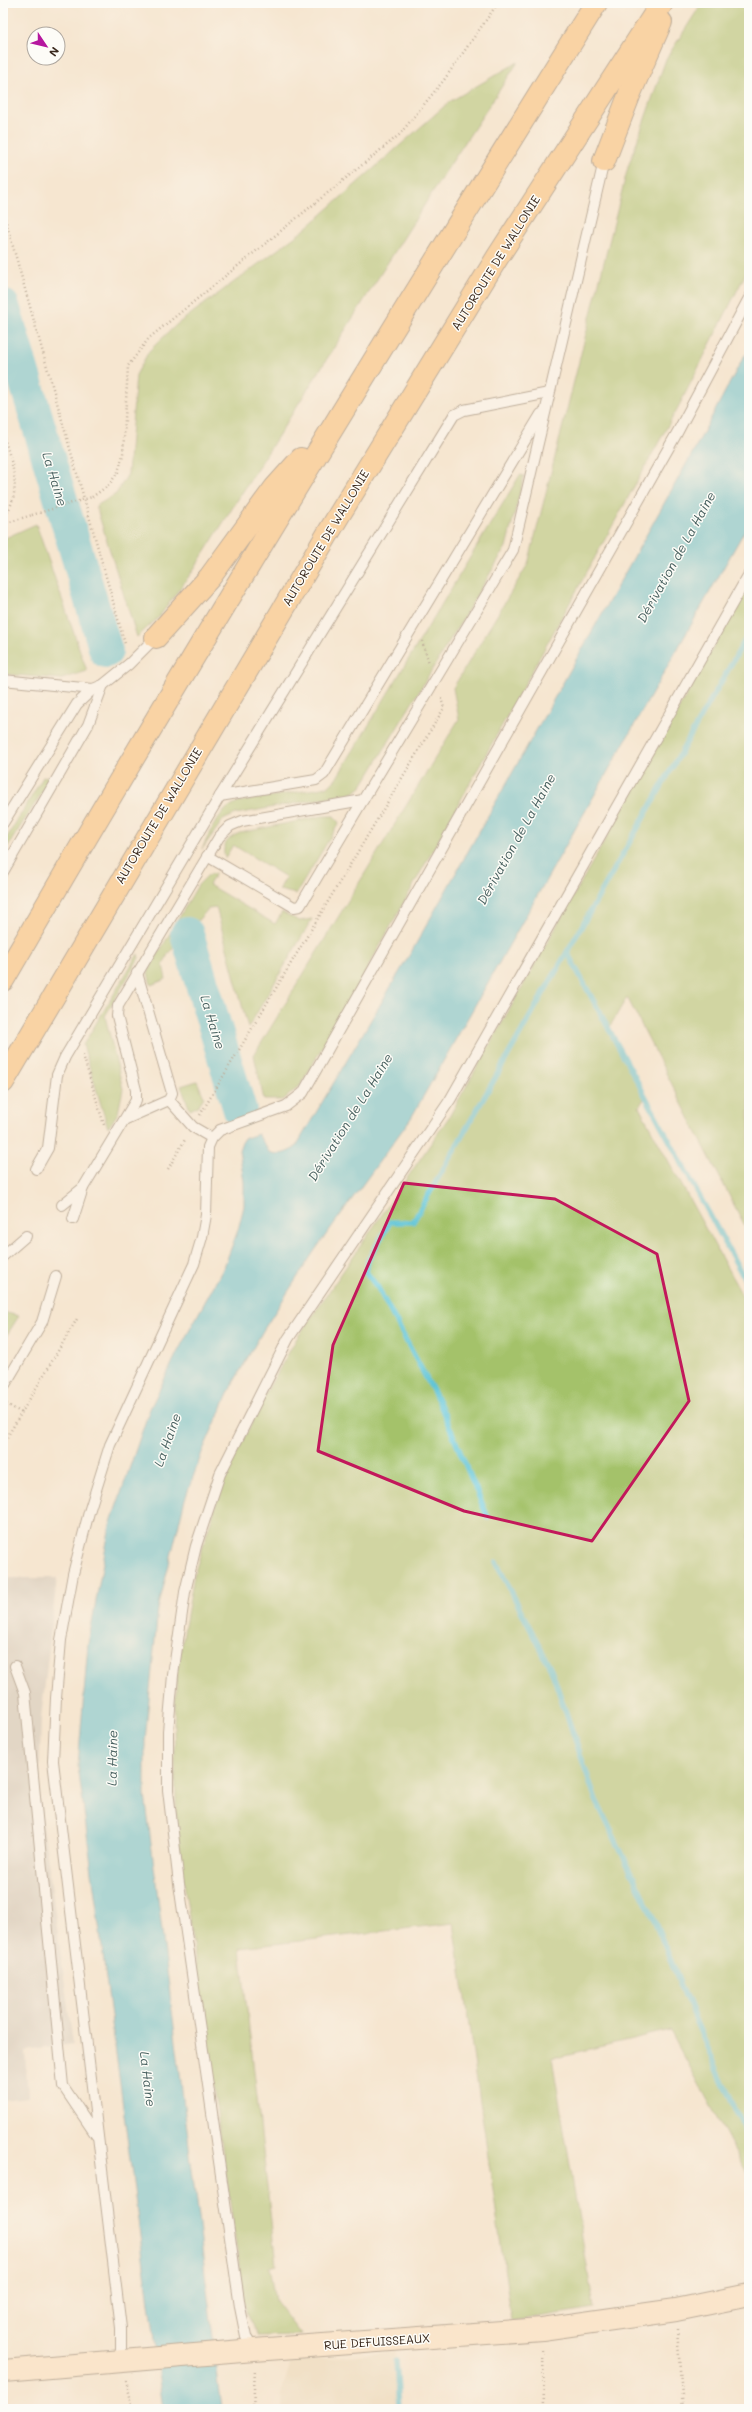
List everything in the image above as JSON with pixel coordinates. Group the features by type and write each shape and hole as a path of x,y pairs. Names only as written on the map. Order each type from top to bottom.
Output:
{"highway":[{"path":"3,980 104,805 334,423 596,3"},
{"name":"AUTOROUTE DE WALLONIE","path":"3,1082 339,514 497,258 662,3"},
{"path":"604,161 630,93 669,3"},
{"path":"156,637 210,577 275,488 334,423"}],"street":[{"name":"RUE DEFUISSEAUX","path":"3,2372 254,2350 542,2329 676,2310 749,2295"}],"lane":[{"path":"206,856 294,907 300,906 513,550 604,161"},
{"path":"128,2361 121,2328 97,2136 53,1761 61,1640 73,1574 88,1512 110,1445 194,1264 202,1237 206,1215 208,1148 212,1138 220,1130 286,1106 303,1093 677,433 749,298"},
{"path":"36,1169 48,1148 57,1075 63,1062 220,796 454,415 464,410 549,393"},
{"path":"220,796 316,780 324,774 546,407"},
{"path":"254,2350 246,2337 240,2307 179,1884 168,1790 168,1731 173,1675 185,1592 196,1546 220,1474 288,1339 450,1100 749,574"},
{"path":"3,823 77,704 93,689 103,685 129,664 156,637"},
{"path":"3,680 93,689"},
{"path":"3,872 88,725 103,685"},
{"path":"73,1219 83,1188 126,1119 136,1100 136,1090 117,1016 118,1006 206,856 219,837 230,826 242,821 363,800"},
{"path":"137,973 172,1093 170,1100"},
{"path":"170,1100 193,1127 212,1138"},
{"path":"126,1119 170,1100"},
{"path":"62,1205 83,1188"},
{"path":"3,1256 26,1236"},
{"path":"3,1388 42,1322 56,1276"},
{"path":"15,1666 25,1693 63,2086 97,2136"}],"path":[{"path":"3,524 92,497 109,485 118,472 122,455 128,366 149,338 399,135 444,80 498,3"},
{"path":"3,210 125,644"},
{"path":"3,434 13,468 16,490 10,509 3,519"},
{"path":"212,1096 246,1039"},
{"path":"81,1051 110,1144"},
{"path":"3,1444 78,1319"},
{"path":"3,1402 22,1413"},
{"path":"676,2310 683,2409"},
{"path":"542,2329 544,2409"},
{"path":"253,2409 256,2379 254,2350"},
{"path":"128,2361 133,2409"}],"highlighted area":[{"path":"404,1183 555,1199 657,1254 689,1401 592,1541 464,1511 318,1451 333,1345"}],"shaded area":[{"path":"3,1578 57,1578 41,1718 39,1796 73,2044 25,2051 28,2097 3,2100"},
{"path":"395,2351 399,2409 282,2409 283,2388 291,2362"}],"green space":[{"path":"702,3 749,3 748,269 681,402 356,989 300,1086 283,1100 264,1100 254,1055 459,719 453,688 528,564 628,167 666,59"},
{"path":"518,62 442,177 192,572 159,617 137,637 96,506 116,494 128,474 136,375 149,351 176,325 304,230 449,102"},
{"path":"520,475 524,476 506,547 362,786 353,793 236,814 223,820 202,849 212,828 220,816 225,810 238,802 321,788 329,786 336,779"},
{"path":"36,524 87,671 62,679 3,674 3,539"},
{"path":"749,584 749,1234 627,997 609,1028 645,1097 639,1107 749,1308 749,2177 670,2030 552,2058 594,2308 512,2321 454,1923 240,1948 276,2265 269,2267 275,2301 301,2335 258,2336 247,2316 244,2300 177,1834 174,1724 177,1672 194,1575 223,1482 268,1389 297,1338 449,1117"},
{"path":"48,776 50,780 3,854 3,844 43,777"},
{"path":"322,816 334,816 339,823 296,894 279,890 286,877 233,845 225,858 224,849 226,842 240,833"},
{"path":"216,873 209,885 275,924 282,912 299,921 312,919 248,1028 216,907 209,908 168,954 163,965 166,979 151,985 148,973 198,885 208,875"},
{"path":"138,954 139,958 105,1016 123,1089 118,1113 108,1128 83,1045"},
{"path":"197,1081 204,1097 198,1106 190,1110 181,1086"},
{"path":"3,1312 19,1316 3,1341"}],"water":[{"name":"Dérivation de La Haine","path":"749,352 749,523 411,1118 315,1250 264,1329 231,1387 203,1450 185,1499 158,1609 145,1740 145,1795 222,2409 163,2409 78,1766 88,1644 110,1525 149,1411 177,1353 224,1267 238,1230 244,1206 244,1182 239,1150 243,1139 258,1134 269,1152 276,1154 295,1148 413,949 693,452 744,356"}],"waterway":[{"name":"La Haine","path":"3,306 106,651"},
{"path":"749,633 567,952 749,1287"},
{"name":"La Haine","path":"187,934 240,1110"},
{"path":"488,1518 439,1402 378,1288 366,1272 368,1260 390,1222 413,1222 567,952"},
{"path":"496,1562 551,1669 596,1800 653,1917 695,2020 749,2140"},
{"path":"396,2360 399,2409"}]}
